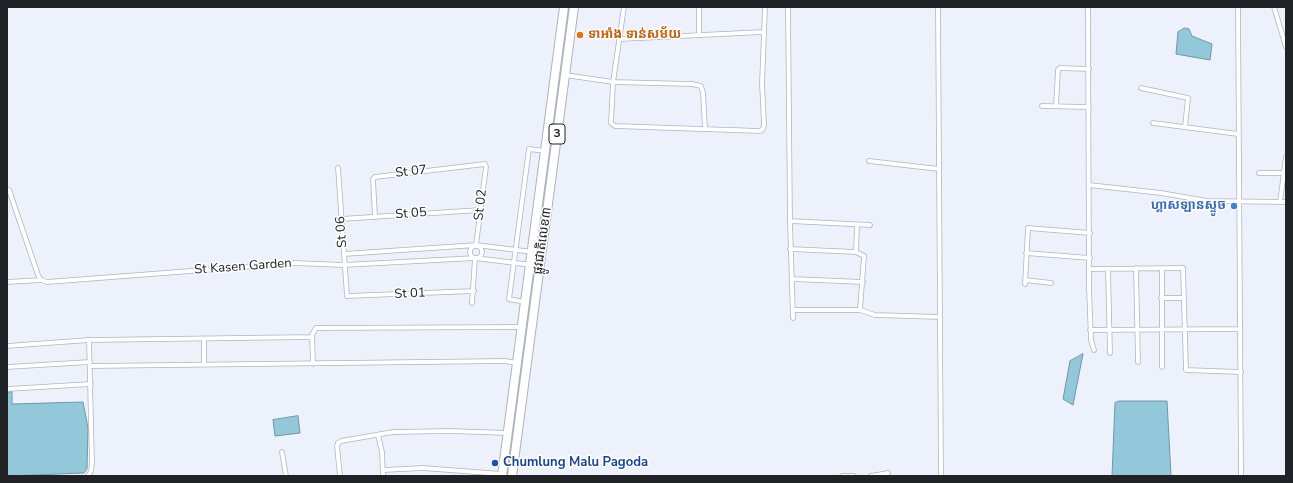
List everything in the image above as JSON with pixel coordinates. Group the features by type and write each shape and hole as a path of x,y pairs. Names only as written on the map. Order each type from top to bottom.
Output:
{"highway":[{"name":"ផ្លូវជាតិលេខ៣","path":"503,475 564,7"},
{"name":"ផ្លូវជាតិលេខ៣","path":"512,476 574,7"}],"street":[{"path":"624,7 613,82 611,123 615,126 704,128 723,131 760,131 763,129 763,32 765,7"},
{"path":"699,7 699,36"},
{"path":"788,7 790,249 793,318"},
{"path":"938,7 941,476"},
{"path":"1088,7 1090,340 1094,350"},
{"path":"1238,7 1241,476"},
{"path":"1274,7 1281,26 1286,47"},
{"path":"1281,26 1286,25"},
{"path":"620,39 763,32"},
{"path":"1056,106 1058,70 1060,68 1089,69"},
{"path":"565,75 613,82 692,84 701,86 703,93 704,128"},
{"path":"1141,88 1188,98 1185,127"},
{"path":"1042,106 1089,107"},
{"path":"1153,123 1238,134"},
{"path":"525,302 509,300 513,262 529,149 545,151"},
{"path":"1280,202 1286,157"},
{"path":"869,162 939,169"},
{"name":"St 02","path":"476,246 486,165"},
{"name":"St 07","path":"375,217 375,177 486,165"},
{"name":"St 06","path":"338,168 347,296"},
{"path":"1259,173 1285,173"},
{"path":"1089,185 1161,193 1207,201 1286,202"},
{"path":"8,190 41,280"},
{"name":"St 05","path":"341,219 480,210"},
{"path":"790,220 870,226"},
{"path":"856,252 857,225"},
{"path":"1051,283 1025,282 1028,228 1090,233"},
{"path":"344,254 476,246 541,253"},
{"path":"475,258 479,257 482,252 481,248 476,246"},
{"path":"475,258 470,254 470,250 476,246"},
{"path":"790,249 856,252 864,256 860,310"},
{"path":"1026,253 1090,258"},
{"path":"472,303 475,258"},
{"name":"St Kasen Garden","path":"7,282 41,280 46,282 295,263 344,265 475,258 540,266"},
{"path":"1136,268 1138,362"},
{"path":"1162,268 1162,367"},
{"path":"1090,269 1183,268 1186,370 1240,372"},
{"path":"1108,269 1110,353"},
{"path":"792,279 863,282"},
{"name":"St 01","path":"347,296 474,290"},
{"path":"1161,298 1183,298"},
{"path":"793,310 860,310 875,315 940,317"},
{"path":"313,364 312,337 314,330 322,327 522,327"},
{"path":"1090,330 1240,329"},
{"path":"7,346 89,340 312,337"},
{"path":"204,339 204,364"},
{"path":"88,476 91,471 92,463 89,340"},
{"path":"7,367 90,364 313,364 505,361 517,363"},
{"path":"7,389 91,384"},
{"path":"340,476 338,443 393,432 450,431 508,433"},
{"path":"378,435 382,452 383,476"},
{"path":"282,452 286,476"},
{"path":"383,470 423,468 503,475"},
{"path":"871,476 888,473"},
{"path":"842,476 854,476"}],"water":[{"path":"1185,28 1189,29 1192,36 1212,44 1210,60 1176,54 1178,32"},
{"path":"1083,354 1073,405 1063,399 1070,361"},
{"path":"12,392 12,404 83,402 88,428 87,469 84,473 7,476 7,393"},
{"path":"1119,401 1167,401 1171,476 1112,476 1115,403"},
{"path":"298,416 300,433 275,436 273,420"}],"place":[{"name":"ទាអាំង ទាន់សម័យ","path":"580,35"},
{"name":"ហ្គាសឡានស្ទូច","path":"1234,206"},
{"name":"Chumlung Malu Pagoda","path":"495,463"}]}
